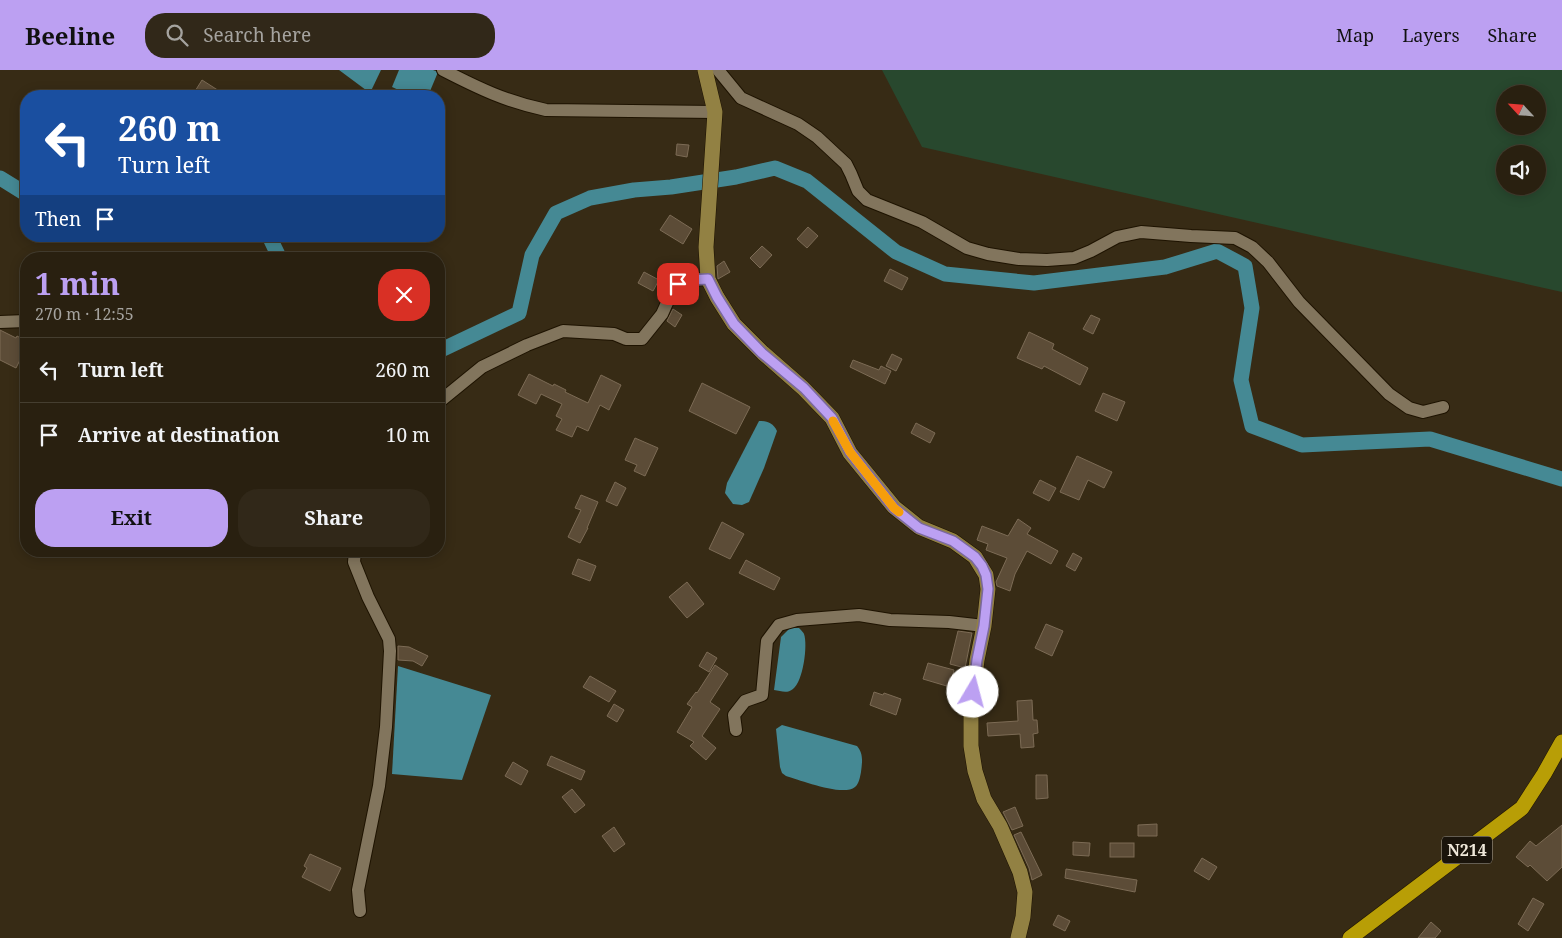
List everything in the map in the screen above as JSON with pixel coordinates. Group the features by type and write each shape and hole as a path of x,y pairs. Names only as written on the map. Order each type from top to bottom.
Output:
{"highway":[{"name":"N214","path":"1350,938 1522,808 1562,742"}],"street":[{"path":"443,70 480,90 521,105 546,110 715,112"},
{"path":"706,70 715,112 706,247 708,279 717,297 734,324 762,353 804,388 832,418 850,452 894,508 919,528 953,541 975,557 986,575 988,589 984,626 977,660 971,708 971,746 975,771 984,799 1000,826 1020,872 1026,892 1018,938"},
{"path":"718,70 741,98 758,108 798,124 817,137 846,164 858,191 867,200 922,222 967,248 1019,260 1047,260 1074,258 1117,237 1141,232 1234,238 1252,247 1268,262 1300,302 1389,394 1409,408 1423,412 1443,407"},
{"path":"445,397 482,367 527,345 562,331 614,334 626,339 642,339 662,314 678,284 688,280 708,279"},
{"path":"0,322 20,321"},
{"path":"354,557 354,562 368,597 388,639 390,651 386,727 379,786 358,890 360,912"},
{"path":"736,730 734,715 745,702 762,695 767,641 779,626 797,620 859,615 890,620 950,622 984,626"}],"green space":[{"path":"882,70 1562,70 1562,292 922,147"}],"water":[{"path":"339,70 381,70 371,90 366,90"},
{"path":"399,70 433,70 438,72 430,90 399,90 392,87"},
{"path":"759,421 770,423 777,431 749,502 742,505 733,504 725,493 727,483"},
{"path":"790,628 799,628 804,633 805,654 797,685 791,691 784,692 774,690 781,637"},
{"path":"398,666 491,695 462,780 392,774"},
{"path":"782,725 857,746 862,755 862,762 860,778 856,786 849,790 832,789 786,776 782,773 776,729"}],"building":[{"path":"202,80 218,90 196,90"},
{"path":"677,144 689,145 687,157 676,155"},
{"path":"670,215 692,229 683,244 660,230"},
{"path":"808,227 818,236 807,248 797,239"},
{"path":"762,246 772,255 760,268 750,258"},
{"path":"724,261 730,272 718,279 717,266"},
{"path":"890,269 908,278 902,290 884,281"},
{"path":"644,272 659,280 653,291 638,283"},
{"path":"673,309 682,315 675,327 667,321"},
{"path":"1091,315 1100,319 1093,334 1083,329"},
{"path":"0,330 16,338 17,336 20,338 20,360 16,368 0,360"},
{"path":"1029,332 1054,344 1052,349 1088,368 1080,385 1044,366 1042,369 1017,358"},
{"path":"892,354 902,359 896,371 886,366"},
{"path":"853,360 879,370 881,366 891,371 885,384 850,367"},
{"path":"529,374 553,386 554,384 566,390 565,392 588,403 601,375 621,385 609,410 600,405 588,431 577,426 572,437 556,430 562,419 556,416 562,404 541,394 536,404 518,395"},
{"path":"702,383 750,407 736,434 689,411"},
{"path":"1103,393 1125,402 1117,421 1095,411"},
{"path":"916,423 935,433 930,443 911,433"},
{"path":"635,438 658,448 645,476 634,471 637,465 625,460"},
{"path":"1077,456 1112,472 1104,488 1088,480 1079,500 1060,492"},
{"path":"1040,480 1056,488 1049,501 1033,493"},
{"path":"615,482 626,488 617,506 606,501"},
{"path":"581,495 598,502 580,543 568,537 581,510 575,508"},
{"path":"1018,519 1031,528 1027,534 1058,551 1051,564 1027,551 1015,574 1010,591 997,586 996,582 1007,558 986,550 988,544 977,540 982,526 1008,536"},
{"path":"722,522 744,534 730,559 709,549"},
{"path":"1073,553 1082,558 1075,571 1066,566"},
{"path":"578,559 596,566 590,581 572,574"},
{"path":"746,560 780,578 774,590 739,573"},
{"path":"687,582 704,604 687,618 669,597"},
{"path":"1046,624 1063,631 1052,656 1035,648"},
{"path":"958,631 972,633 965,668 950,664"},
{"path":"398,646 409,647 428,656 422,666 413,661 398,660"},
{"path":"707,652 717,658 709,672 699,666"},
{"path":"928,663 954,670 950,687 923,679"},
{"path":"715,665 728,674 710,702 720,709 702,736 716,748 706,760 690,746 694,742 677,732 692,707 687,704 697,693"},
{"path":"590,676 616,691 609,702 583,687"},
{"path":"874,692 883,695 884,693 901,699 896,715 870,705"},
{"path":"1032,700 1033,720 1037,720 1038,733 1033,734 1034,747 1021,748 1020,734 988,736 987,723 1018,721 1017,701"},
{"path":"614,704 624,710 617,722 607,716"},
{"path":"551,756 585,771 581,780 547,765"},
{"path":"513,762 528,771 521,785 505,776"},
{"path":"1036,775 1047,775 1048,798 1036,799"},
{"path":"572,789 585,805 575,813 562,797"},
{"path":"1015,807 1023,826 1012,830 1003,812"},
{"path":"1157,824 1157,836 1138,836 1138,825"},
{"path":"1562,825 1562,867 1547,881 1530,865 1528,867 1516,857 1530,841 1536,846"},
{"path":"614,827 625,844 614,852 602,836"},
{"path":"1021,832 1042,875 1032,880 1029,868 1014,835"},
{"path":"1073,842 1090,843 1089,856 1073,855"},
{"path":"1110,843 1134,843 1134,857 1110,857"},
{"path":"310,854 341,868 330,891 302,877 307,868 304,866"},
{"path":"1202,858 1217,867 1209,880 1194,871"},
{"path":"1066,869 1137,880 1135,892 1065,878"},
{"path":"1533,898 1544,904 1528,931 1518,924"},
{"path":"1058,915 1070,921 1065,931 1053,925"},
{"path":"1431,922 1441,931 1435,938 1418,938"}],"waterway":[{"path":"445,348 519,313 532,255 556,213 590,198 634,190 671,187 736,177 775,168 807,181 896,252 945,274 1034,283 1165,267 1217,251 1245,266 1252,308 1241,380 1252,426 1302,445 1430,439 1562,479"},
{"path":"0,178 20,190"},
{"path":"272,242 277,252"}],"slow traffic":[{"path":"833,421 850,452 899,512"}],"route":[{"path":"678,284 688,280 708,279 734,324 762,353 804,388 832,418 850,452 894,508 919,528 953,541 975,557 982,566 986,575 988,589 973,692"}]}
